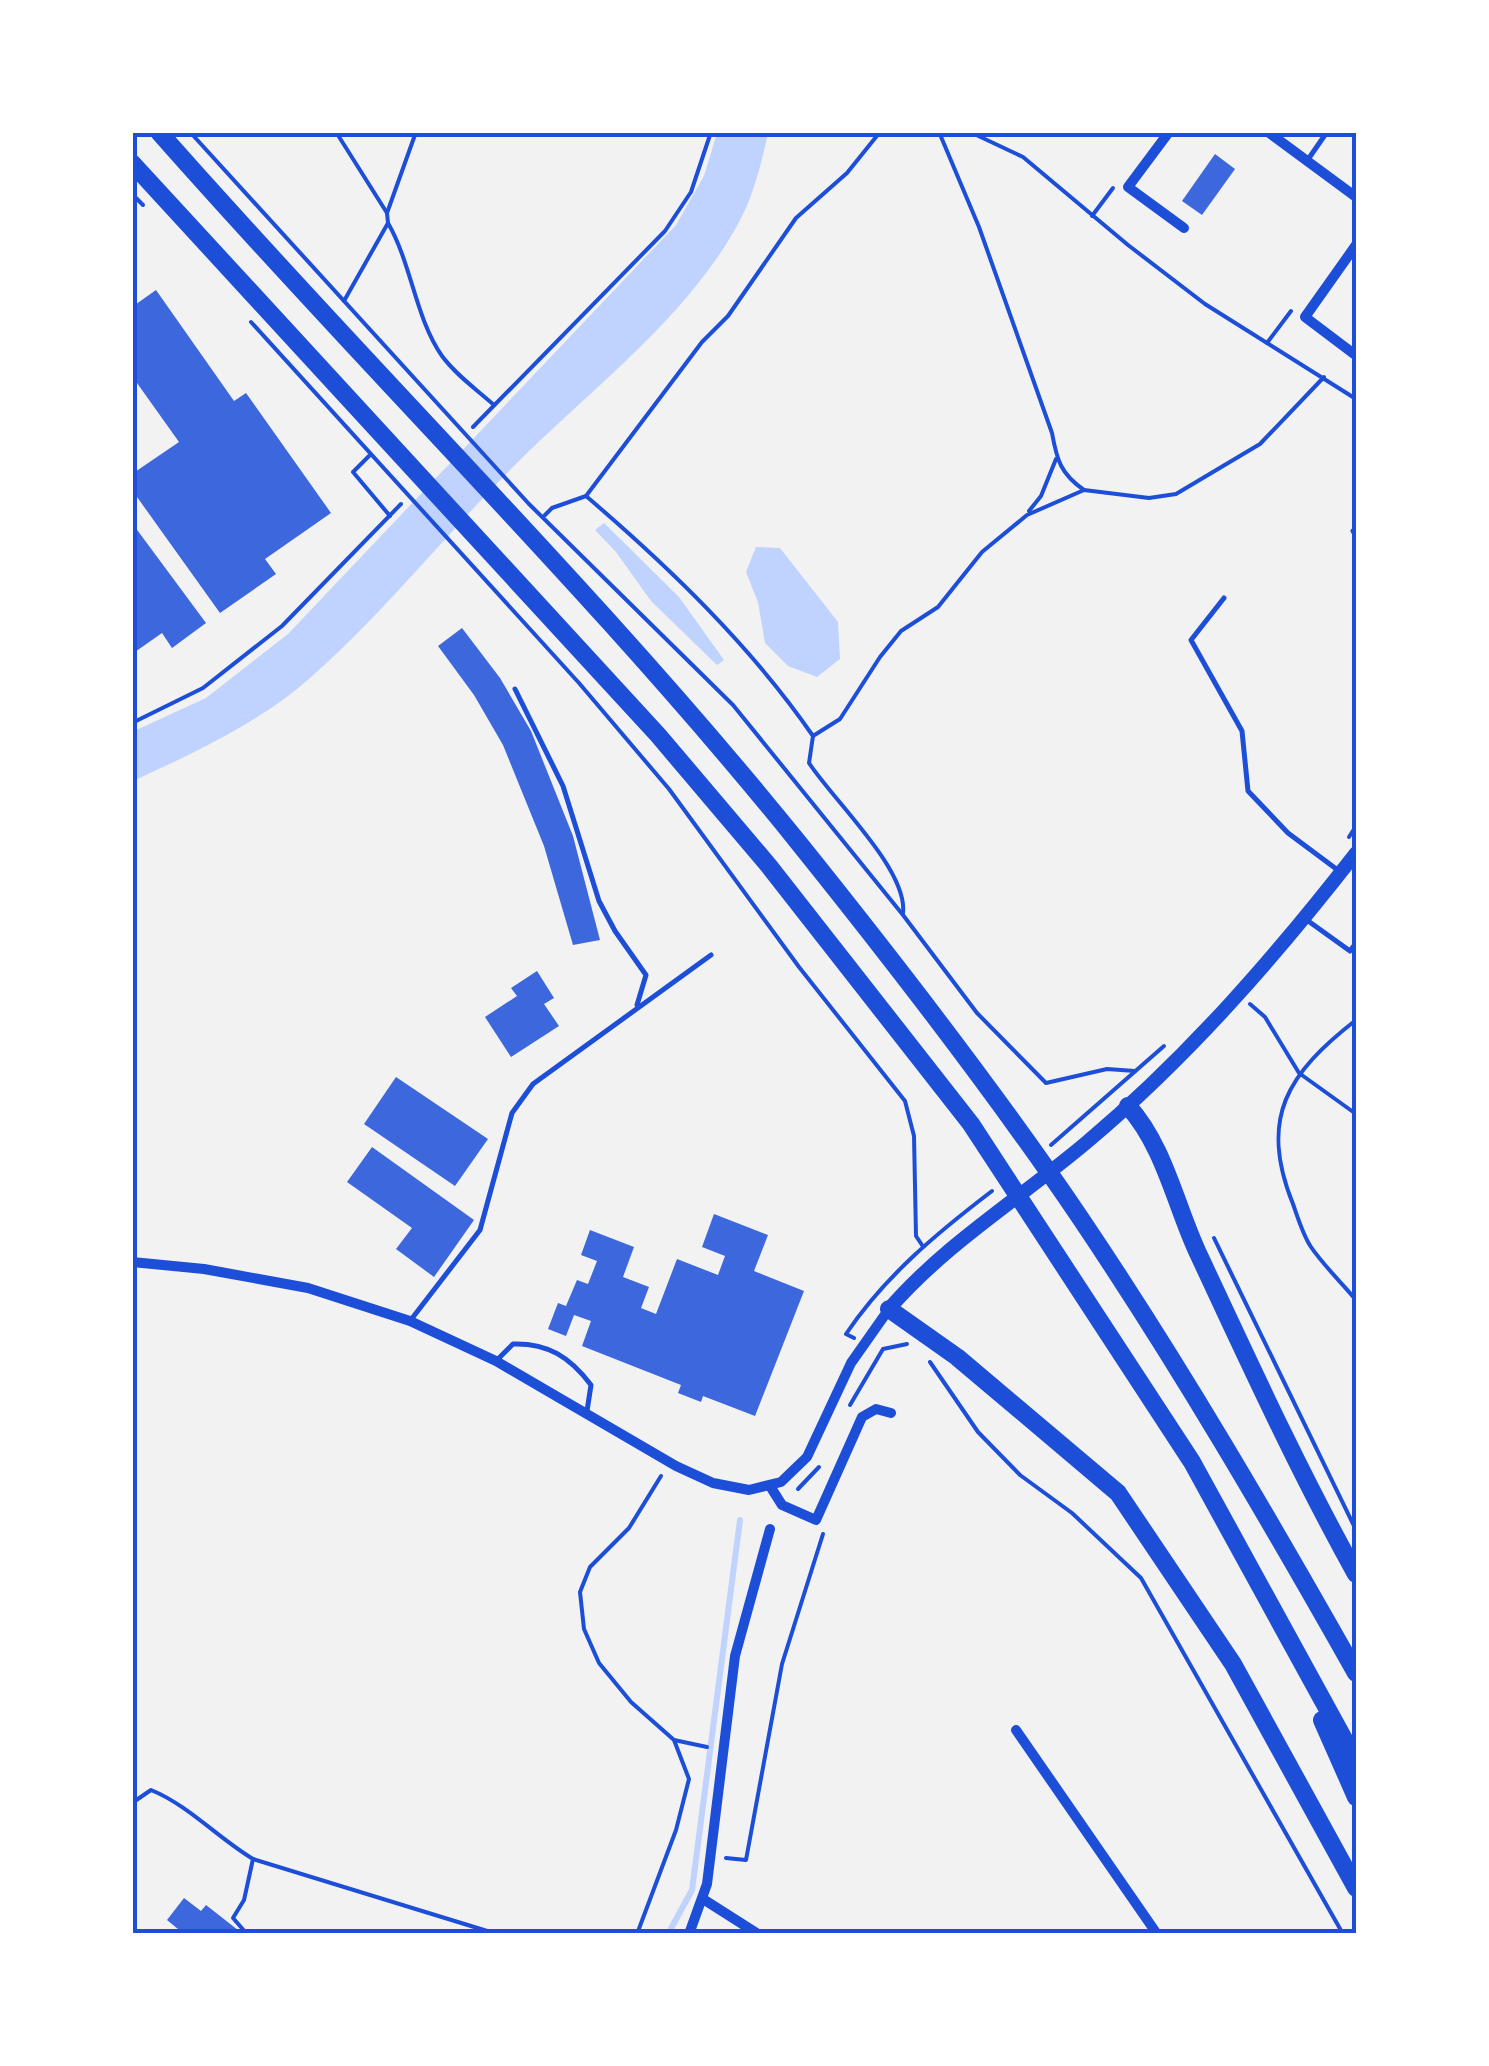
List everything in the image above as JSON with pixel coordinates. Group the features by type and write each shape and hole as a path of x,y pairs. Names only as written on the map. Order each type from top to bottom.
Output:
{"highway":[{"path":"159,132 687,710 797,840 1000,1102 1083,1222 1224,1442 1356,1673"},
{"path":"132,163 658,735 770,866 972,1124 1192,1462 1356,1760"},
{"path":"1128,1106 1148,1130 1195,1246 1321,1511 1356,1574"},
{"path":"890,1309 957,1357 1118,1492 1233,1664 1356,1888"},
{"path":"1273,1606 1356,1797"}],"street":[{"path":"1169,132 1128,187 1184,228"},
{"path":"1268,132 1356,197"},
{"path":"1354,354 1305,318 1356,246"},
{"path":"132,1262 204,1269 308,1288 410,1320 496,1361 676,1466 713,1483 749,1490 770,1486 790,1476 808,1457 851,1363 890,1309 923,1273 1128,1106 1239,994 1356,853"},
{"path":"770,1486 782,1506 816,1520 862,1417 876,1409 891,1413"},
{"path":"689,1934 703,1899 712,1857 735,1656 770,1528"},
{"path":"1016,1730 1156,1934"},
{"path":"703,1899 758,1934"}],"lane":[{"path":"1307,161 1328,132"},
{"path":"1224,598 1191,640 1242,730 1248,791 1288,833 1341,872"},
{"path":"515,690 563,786 599,901 614,931 646,975 636,1008"},
{"path":"1304,918 1350,951 1356,943"},
{"path":"410,1320 480,1230 512,1113 523,1096 533,1084 711,955"},
{"path":"496,1361 513,1344 537,1343 576,1365 591,1385 587,1414"}],"path":[{"path":"190,132 529,504 732,705 903,914 977,1013 1046,1084 1107,1069 1134,1072"},
{"path":"336,132 387,213"},
{"path":"416,132 387,213 388,224 402,246 431,336 458,375 494,406"},
{"path":"472,427 665,230 691,192 711,132"},
{"path":"544,516 552,508 586,496 702,342 728,316 796,218 847,173 880,132"},
{"path":"939,132 980,227 1052,434 1056,459 1065,476 1084,490 1149,498 1176,494 1260,444 1324,377"},
{"path":"970,132 1023,156 1092,216 1205,304 1356,399"},
{"path":"1092,216 1118,182 1128,187"},
{"path":"132,194 145,207"},
{"path":"343,303 388,224"},
{"path":"1267,342 1292,309 1305,318"},
{"path":"244,315 579,683 669,790 904,1101 914,1136 916,1236 922,1245"},
{"path":"369,456 353,472 390,516"},
{"path":"813,736 840,719 880,656 901,631 938,607 982,552 1026,515 1041,496 1056,459"},
{"path":"1026,515 1084,490"},
{"path":"586,496 644,546 779,686 813,736 809,763 880,852 905,898 903,914"},
{"path":"132,723 203,688 282,626 401,504"},
{"path":"1239,994 1265,1016 1299,1074 1356,1114"},
{"path":"1356,1020 1336,1033 1299,1074 1282,1106 1277,1146 1286,1186 1309,1245 1356,1300"},
{"path":"1123,1082 1165,1044"},
{"path":"1211,1233 1356,1530"},
{"path":"900,1268 930,1239"},
{"path":"872,1365 883,1349 911,1344"},
{"path":"928,1359 978,1432 1020,1475 1072,1513 1142,1578 1343,1934"},
{"path":"637,1934 676,1830 689,1779 674,1740 631,1702 599,1663 584,1629 580,1592 590,1567 630,1528 664,1471"},
{"path":"712,1857 746,1860 782,1664 823,1540"},
{"path":"674,1740 703,1747"},
{"path":"132,1804 151,1790 171,1798 221,1840 253,1859 497,1934"},
{"path":"247,1934 233,1918 244,1900 253,1859"}],"water":[{"path":"717,133 767,133 759,171 743,214 717,259 665,322 516,464 364,627 310,678 248,723 133,781 132,732 206,698 288,634 676,225 704,176"},
{"path":"604,523 679,597 724,660 717,665 651,601 595,530"},
{"path":"756,547 780,548 838,622 840,659 817,677 788,666 765,643 758,602 746,572"}],"building":[{"path":"1215,154 1235,169 1202,215 1182,201"},
{"path":"156,290 234,401 246,393 331,513 265,559 276,574 220,613 132,490 132,474 179,442 132,376 132,307"},
{"path":"132,523 206,623 172,648 162,633 132,654"},
{"path":"462,628 500,678 531,731 573,836 600,940 573,945 544,846 503,745 474,695 438,646"},
{"path":"537,971 554,998 544,1004 559,1026 511,1057 485,1017 517,996 511,988"},
{"path":"396,1077 488,1139 455,1186 364,1124"},
{"path":"372,1147 474,1220 434,1277 396,1249 412,1228 347,1182"},
{"path":"714,1214 768,1235 754,1271 804,1291 755,1416 703,1396 701,1402 678,1393 681,1385 582,1346 591,1321 574,1315 566,1336 548,1329 558,1303 566,1306 577,1280 588,1284 597,1261 581,1255 590,1230 634,1247 623,1277 649,1287 641,1308 656,1314 677,1259 718,1275 725,1256 702,1247"},
{"path":"184,1898 201,1911 206,1905 243,1934 184,1934 167,1920"}],"waterway":[{"path":"668,1934 692,1890 740,1520"}]}
